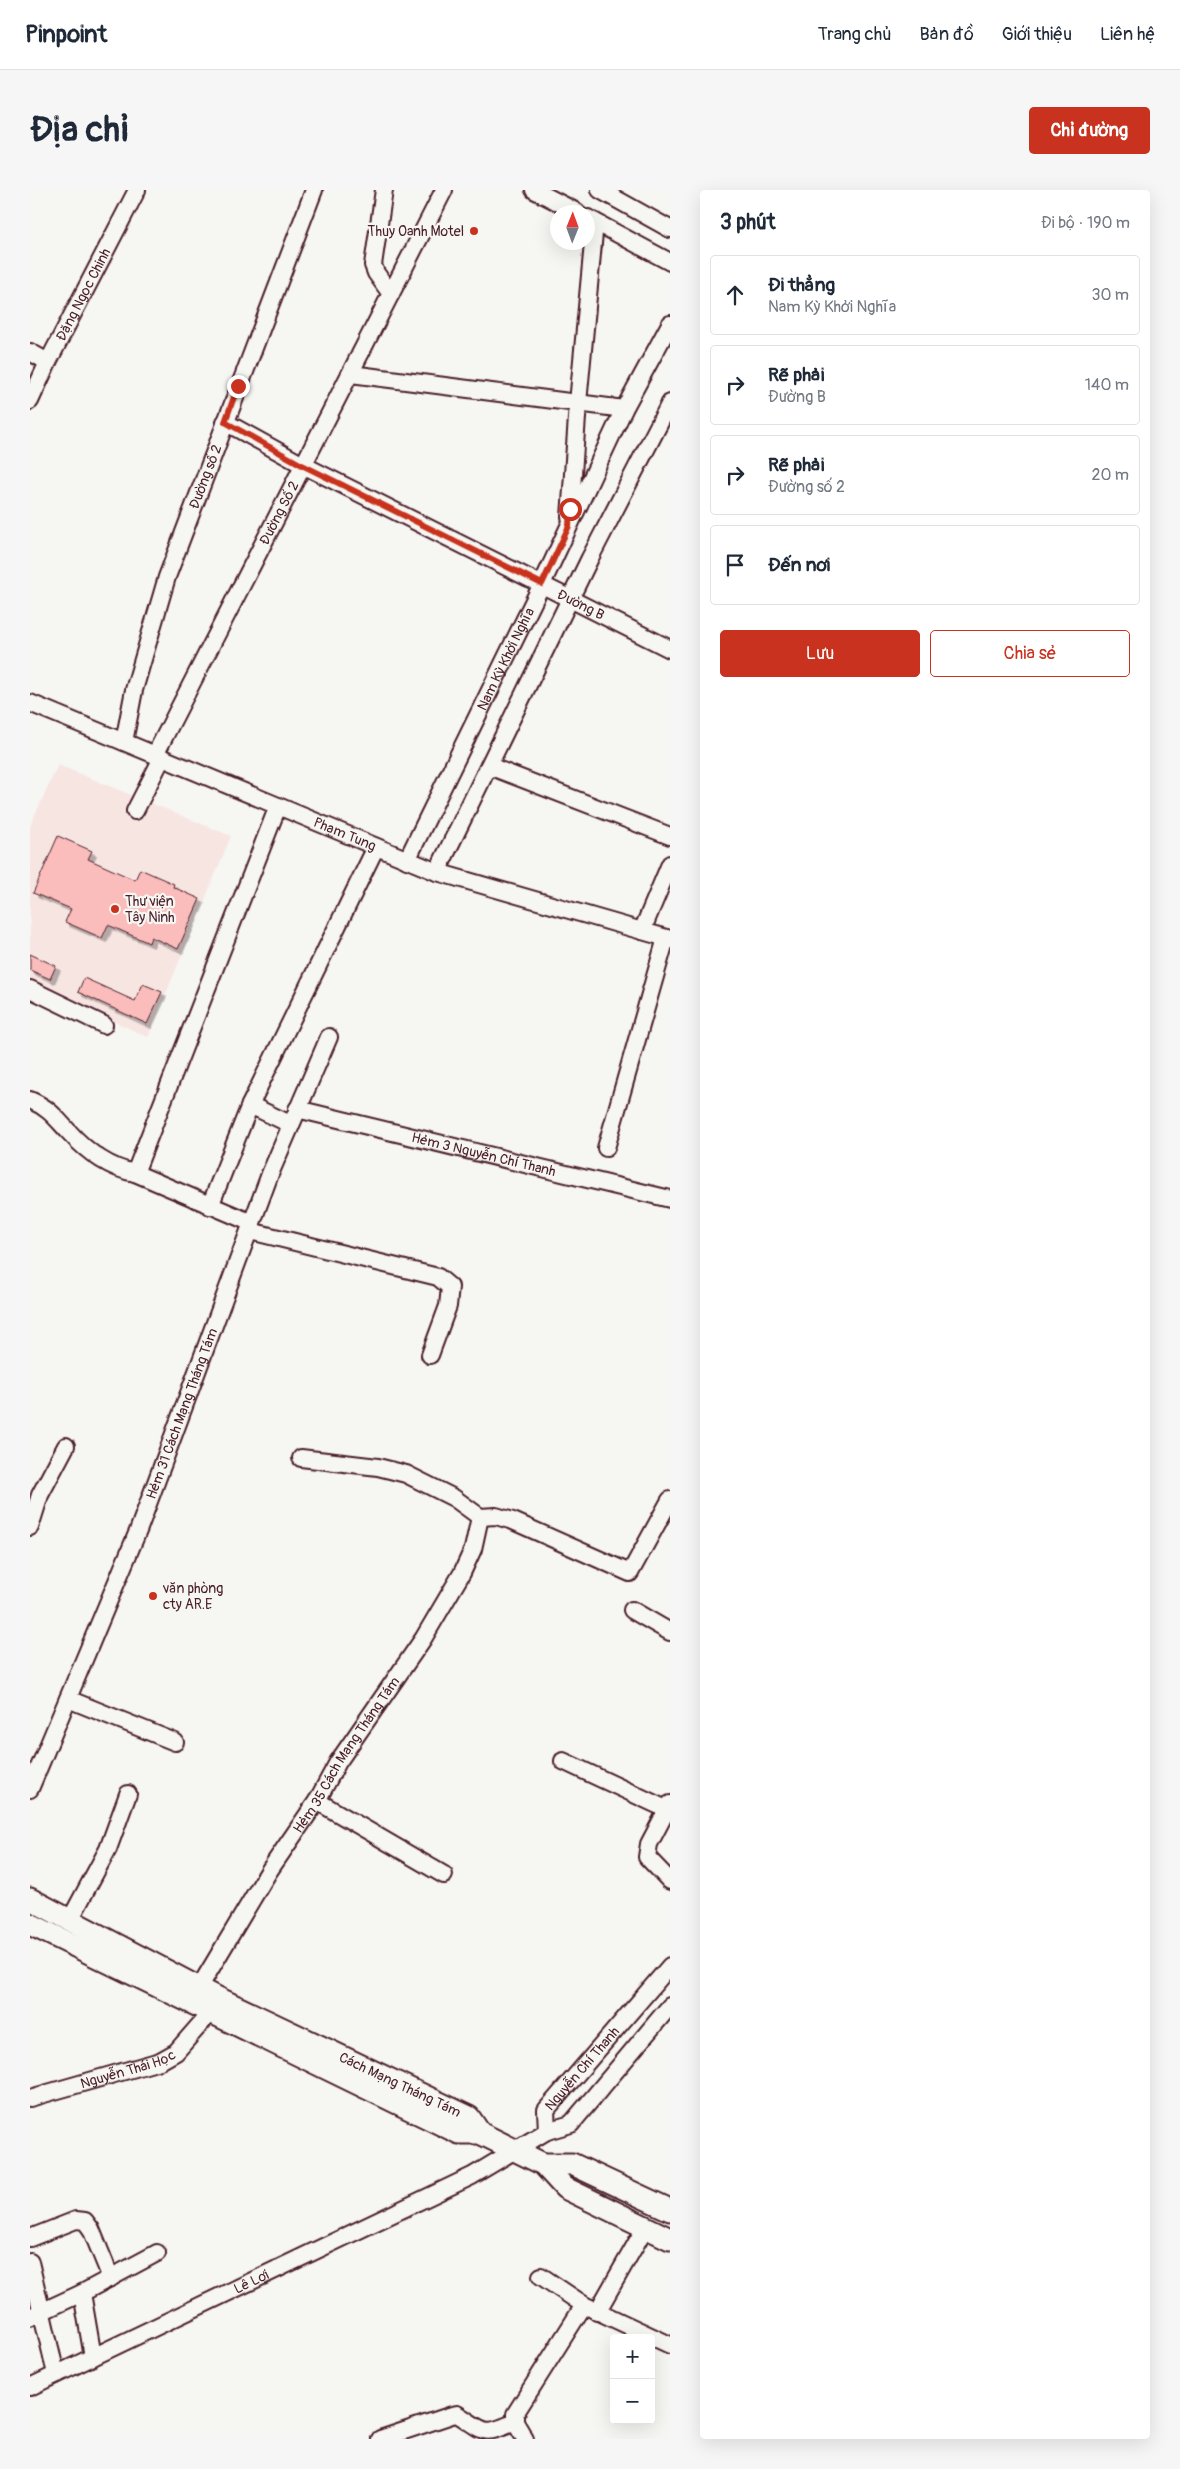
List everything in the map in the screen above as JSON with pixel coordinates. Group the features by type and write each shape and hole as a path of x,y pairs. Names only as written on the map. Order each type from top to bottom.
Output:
{"main road":[{"name":"Cách Mạng Tháng Tám","path":"30,1898 199,1988 214,2005"},
{"name":"Cách Mạng Tháng Tám","path":"30,1924 469,2116 480,2133 514,2151"},
{"path":"514,2151 543,2164 565,2188 670,2239"},
{"path":"543,2164 572,2164 670,2210"}],"street":[{"name":"Đặng Ngọc Chinh","path":"30,400 137,190"},
{"name":"Đường số 2","path":"124,742 134,690 167,577 314,190"},
{"path":"384,190 373,265 376,273 391,294"},
{"name":"Đường Số 2","path":"135,811 159,757 302,465 352,374 444,190"},
{"path":"534,190 563,205"},
{"path":"600,190 670,229"},
{"path":"595,222 670,262"},
{"path":"569,526 589,250"},
{"name":"Nam Kỳ Khởi Nghĩa","path":"407,860 542,584 624,409 670,324"},
{"path":"30,352 48,362"},
{"path":"352,374 624,409"},
{"path":"437,872 570,598 668,410"},
{"name":"Đường B","path":"225,422 302,465 670,649"},
{"name":"Phạm Tung","path":"30,702 437,872 668,939"},
{"path":"489,766 670,836"},
{"path":"135,1173 278,806"},
{"path":"210,1206 250,1105 376,847"},
{"path":"642,931 670,864"},
{"path":"606,1148 668,939"},
{"path":"30,989 104,1025"},
{"name":"Hẻm 31 Cách Mạng Tháng Tám","path":"30,1789 138,1530 290,1124 329,1037"},
{"path":"30,1100 54,1114 68,1131 104,1163 120,1170 135,1173 210,1206 251,1227 438,1277 450,1287 448,1306 430,1355"},
{"path":"250,1105 290,1124"},
{"name":"Hẻm 3 Nguyễn Chí Thanh","path":"297,1109 670,1199"},
{"path":"30,1527 40,1495 66,1446"},
{"path":"302,1458 378,1467 406,1474 454,1498 480,1517 496,1516 513,1521 630,1573 670,1500"},
{"name":"Hẻm 35 Cách Mạng Tháng Tám","path":"199,1988 269,1871 317,1801 338,1762 423,1639 462,1573 473,1549 480,1517"},
{"path":"632,1610 670,1632"},
{"path":"68,1699 175,1742"},
{"path":"562,1761 668,1806 648,1844 648,1857 670,1881"},
{"path":"70,1920 108,1849 128,1794"},
{"path":"317,1801 444,1875"},
{"name":"Nguyễn Chí Thanh","path":"670,1966 546,2110 547,2131 571,2124 670,2006"},
{"name":"Nguyễn Thái Học","path":"30,2098 160,2061 176,2052 214,2005"},
{"name":"Lê Lợi","path":"30,2387 472,2176 547,2131"},
{"path":"30,2238 76,2220 85,2221 91,2229 111,2278"},
{"path":"524,2439 515,2422 515,2414 645,2228"},
{"path":"36,2314 82,2293 157,2253"},
{"path":"30,2262 36,2314 56,2374"},
{"path":"541,2276 590,2308 670,2345"},
{"path":"82,2293 93,2357"},
{"path":"380,2439 452,2414 457,2414 483,2432 492,2432 515,2422"}],"shaded area":[{"name":"Thư viện Tây Ninh","path":"58,765 231,836 148,1037 30,983 30,826"}],"building":[{"path":"58,836 92,851 88,859 135,880 140,869 174,884 173,887 200,899 178,949 151,937 149,943 108,925 102,938 65,922 71,909 33,893"},
{"path":"30,954 56,966 50,979 30,970"},
{"path":"84,978 135,1001 143,984 162,992 147,1024 78,992"}],"place":[{"name":"Thuy Oanh Motel","path":"474,231"},
{"name":"Thư viện Tây Ninh","path":"115,909"},
{"name":"văn phòng cty AR.E","path":"153,1596"}],"route":[{"path":"238,386 225,422 302,465 542,584 569,526 570,509"}]}
